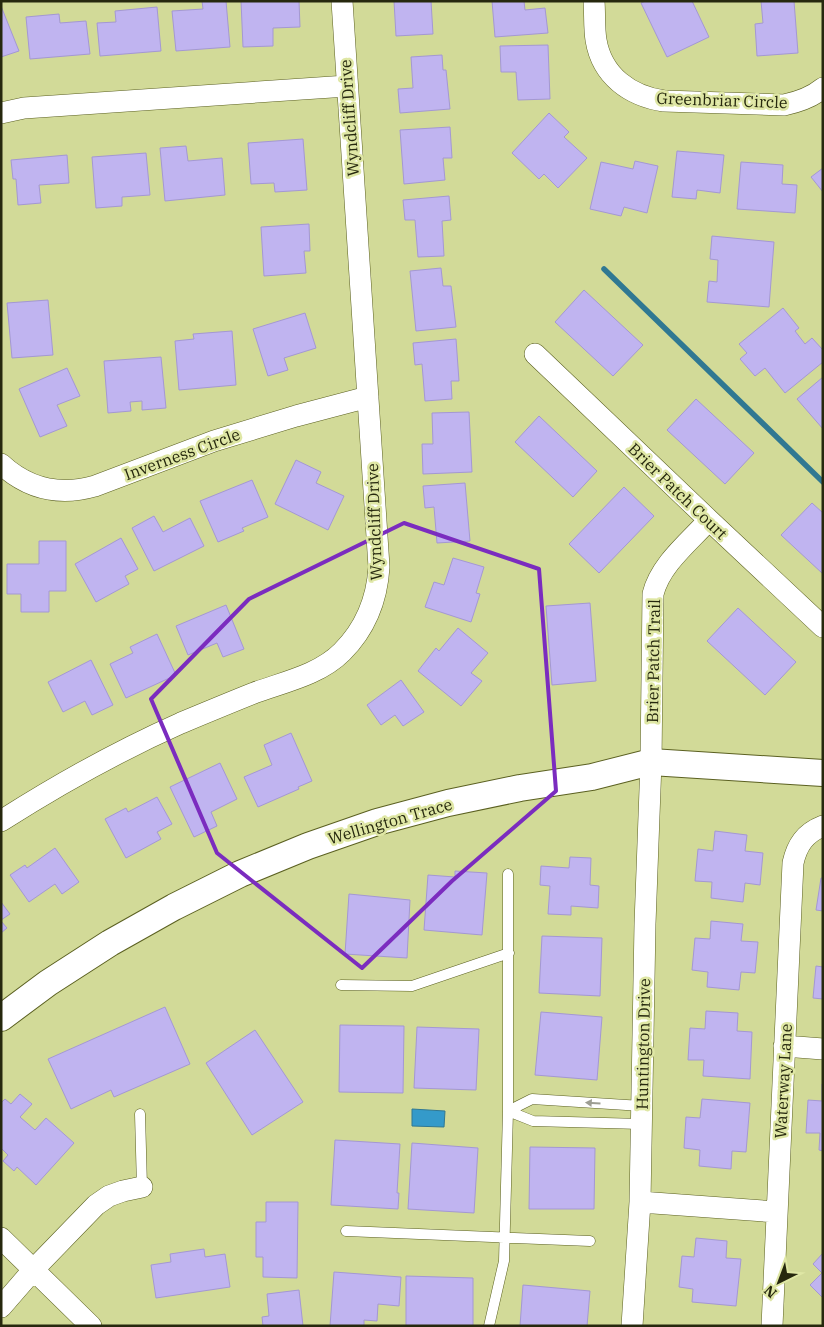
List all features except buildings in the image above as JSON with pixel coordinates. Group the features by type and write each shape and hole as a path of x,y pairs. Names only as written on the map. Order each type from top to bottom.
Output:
{"street":[{"name":"Wyndcliff Drive","path":"1,821 42,795 110,757 181,723 318,669 342,652 360,630 371,610 378,582 379,567 342,1"},
{"name":"Greenbriar Circle","path":"594,1 596,40 607,68 626,87 650,99 784,105 797,103 823,88"},
{"path":"1,113 24,108 348,86"},
{"name":"Brier Patch Court","path":"535,354 823,627"},
{"name":"Inverness Circle","path":"1,464 21,480 35,486 65,492 80,490 214,441 296,416 368,397"},
{"name":"Brier Patch Trail","path":"651,762 653,594 656,581 709,520"},
{"name":"Wellington Trace","path":"1,1018 56,978 110,943 158,916 240,874 308,846 377,822 448,803 520,788 592,777 651,762 823,773"},
{"name":"Huntington Drive","path":"632,1326 640,1202 645,924 651,762"},
{"name":"Waterway Lane","path":"772,1326 793,863 796,850 803,838 823,826"},
{"path":"784,1046 823,1049"},
{"path":"1,1307 34,1269 96,1205 109,1196 142,1187"},
{"path":"640,1202 777,1212"},
{"path":"1,1238 91,1326"}],"lane":[{"path":"489,1326 504,1262 508,1111 508,874"},
{"path":"341,986 412,986 508,953"},
{"path":"508,1111 532,1099 642,1115"},
{"path":"508,1111 533,1121 642,1115"},
{"path":"140,1114 142,1187"},
{"path":"346,1231 590,1241"}],"highlighted area":[{"path":"404,523 539,569 556,791 452,881 362,968 217,853 151,699 249,599"}],"water":[{"path":"412,1109 445,1111 444,1127 412,1126"}],"waterway":[{"path":"604,269 823,482"}]}
